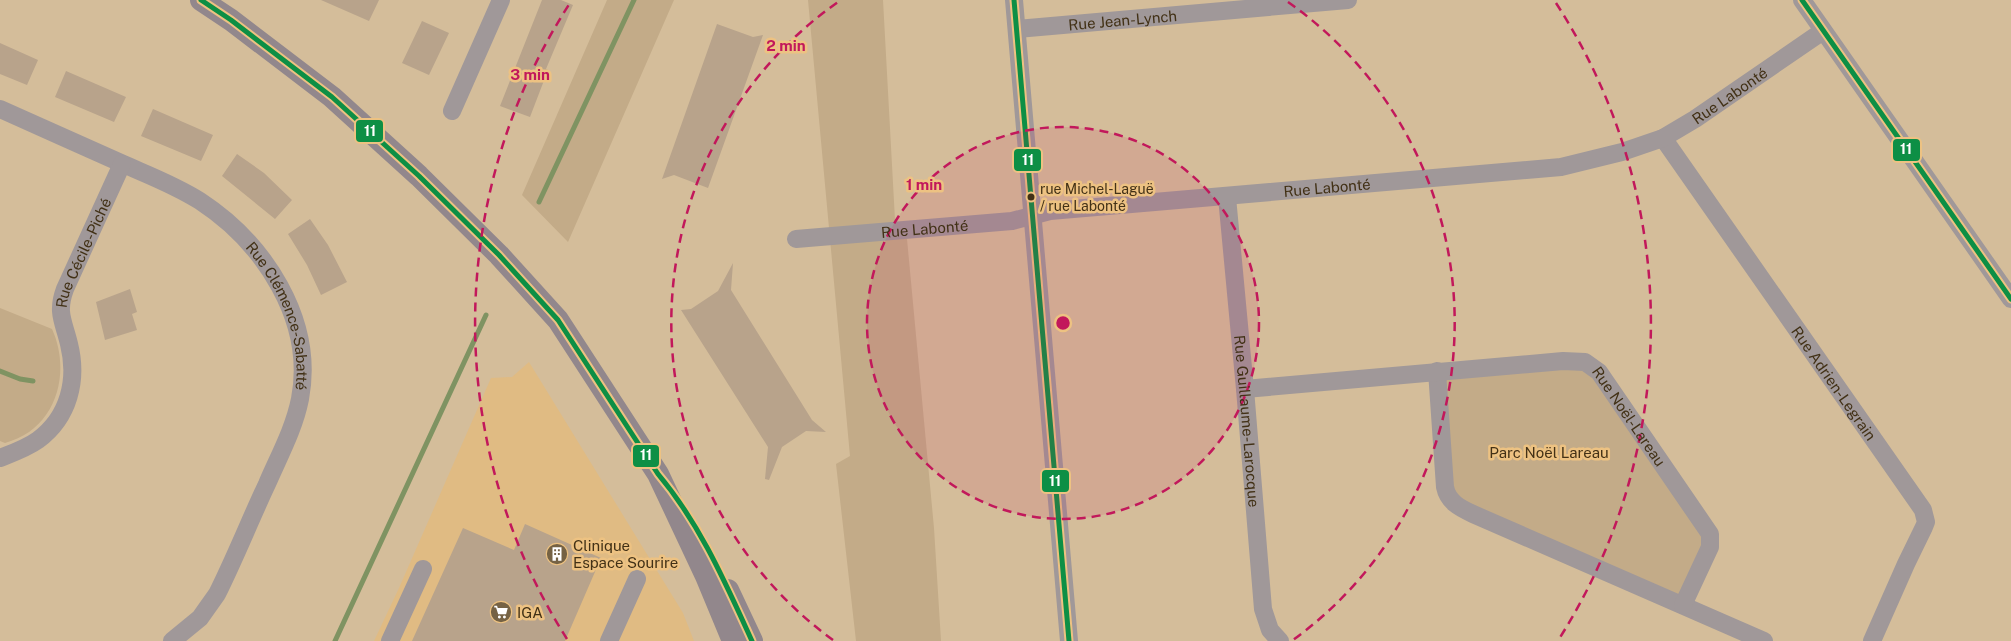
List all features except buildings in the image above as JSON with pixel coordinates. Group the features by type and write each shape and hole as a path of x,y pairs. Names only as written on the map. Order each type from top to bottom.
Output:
{"main road":[{"path":"201,0 231,20 332,97 419,176 499,254 558,320 658,474 706,576 733,641"},
{"path":"658,474 675,492 688,512 752,641"}],"street":[{"path":"452,112 501,0"},
{"path":"1014,0 1069,641"},
{"name":"Rue Jean-Lynch","path":"1017,29 1348,0"},
{"path":"1802,0 2011,299"},
{"name":"Rue Labonté","path":"796,240 1012,221 1050,211 1561,167 1622,152 1662,138 1695,119 1823,31"},
{"name":"Rue Clémence-Sabatté","path":"0,109 190,195 208,207 241,235 268,268 286,298 295,321 302,354 301,393 291,429 217,594 200,618 172,641"},
{"name":"Rue Adrien-Legrain","path":"1662,138 1923,510 1926,522 1872,641"},
{"name":"Rue Cécile-Piché","path":"0,458 23,449 38,440 57,420 66,406 72,385 72,364 69,344 60,315 62,297 122,164"},
{"name":"Rue Guillaume-Larocque","path":"1227,197 1246,389 1263,609 1270,630 1280,641"},
{"name":"Rue Noël-Lareau","path":"1246,389 1437,371 1563,361 1585,362 1596,369 1710,534 1710,546 1683,605"},
{"path":"1437,371 1445,487 1446,493 1455,505 1764,641"},
{"path":"390,641 423,569"},
{"path":"609,641 637,579"}],"shaded area":[{"path":"529,362 683,613 694,641 374,641 491,378 512,377"}],"green space":[{"path":"607,0 674,0 568,242 522,195"},
{"path":"808,0 883,0 895,220 907,239 934,528 941,641 856,641 836,464 850,456"},
{"path":"0,308 52,329 58,346 60,364 55,398 48,413 37,426 22,436 5,443 0,441"},
{"name":"Parc Noël Lareau","path":"1597,360 1707,538 1688,604 1478,520 1447,491 1441,369"}],"waterway":[{"path":"539,202 634,0"},
{"path":"335,641 486,315"},
{"path":"0,371 20,379 33,381"}],"transit line":[{"name":"11","path":"201,0 231,20 332,97 419,176 499,255 558,320 658,474 687,513 711,554 752,641"},
{"name":"11","path":"1014,0 1069,641"},
{"name":"11","path":"1802,0 2011,299"}],"place":[{"name":"rue Michel-Laguë / rue Labonté","path":"1031,197"},
{"name":"Clinique Espace Sourire","path":"557,554"},
{"name":"IGA","path":"501,612"}]}
